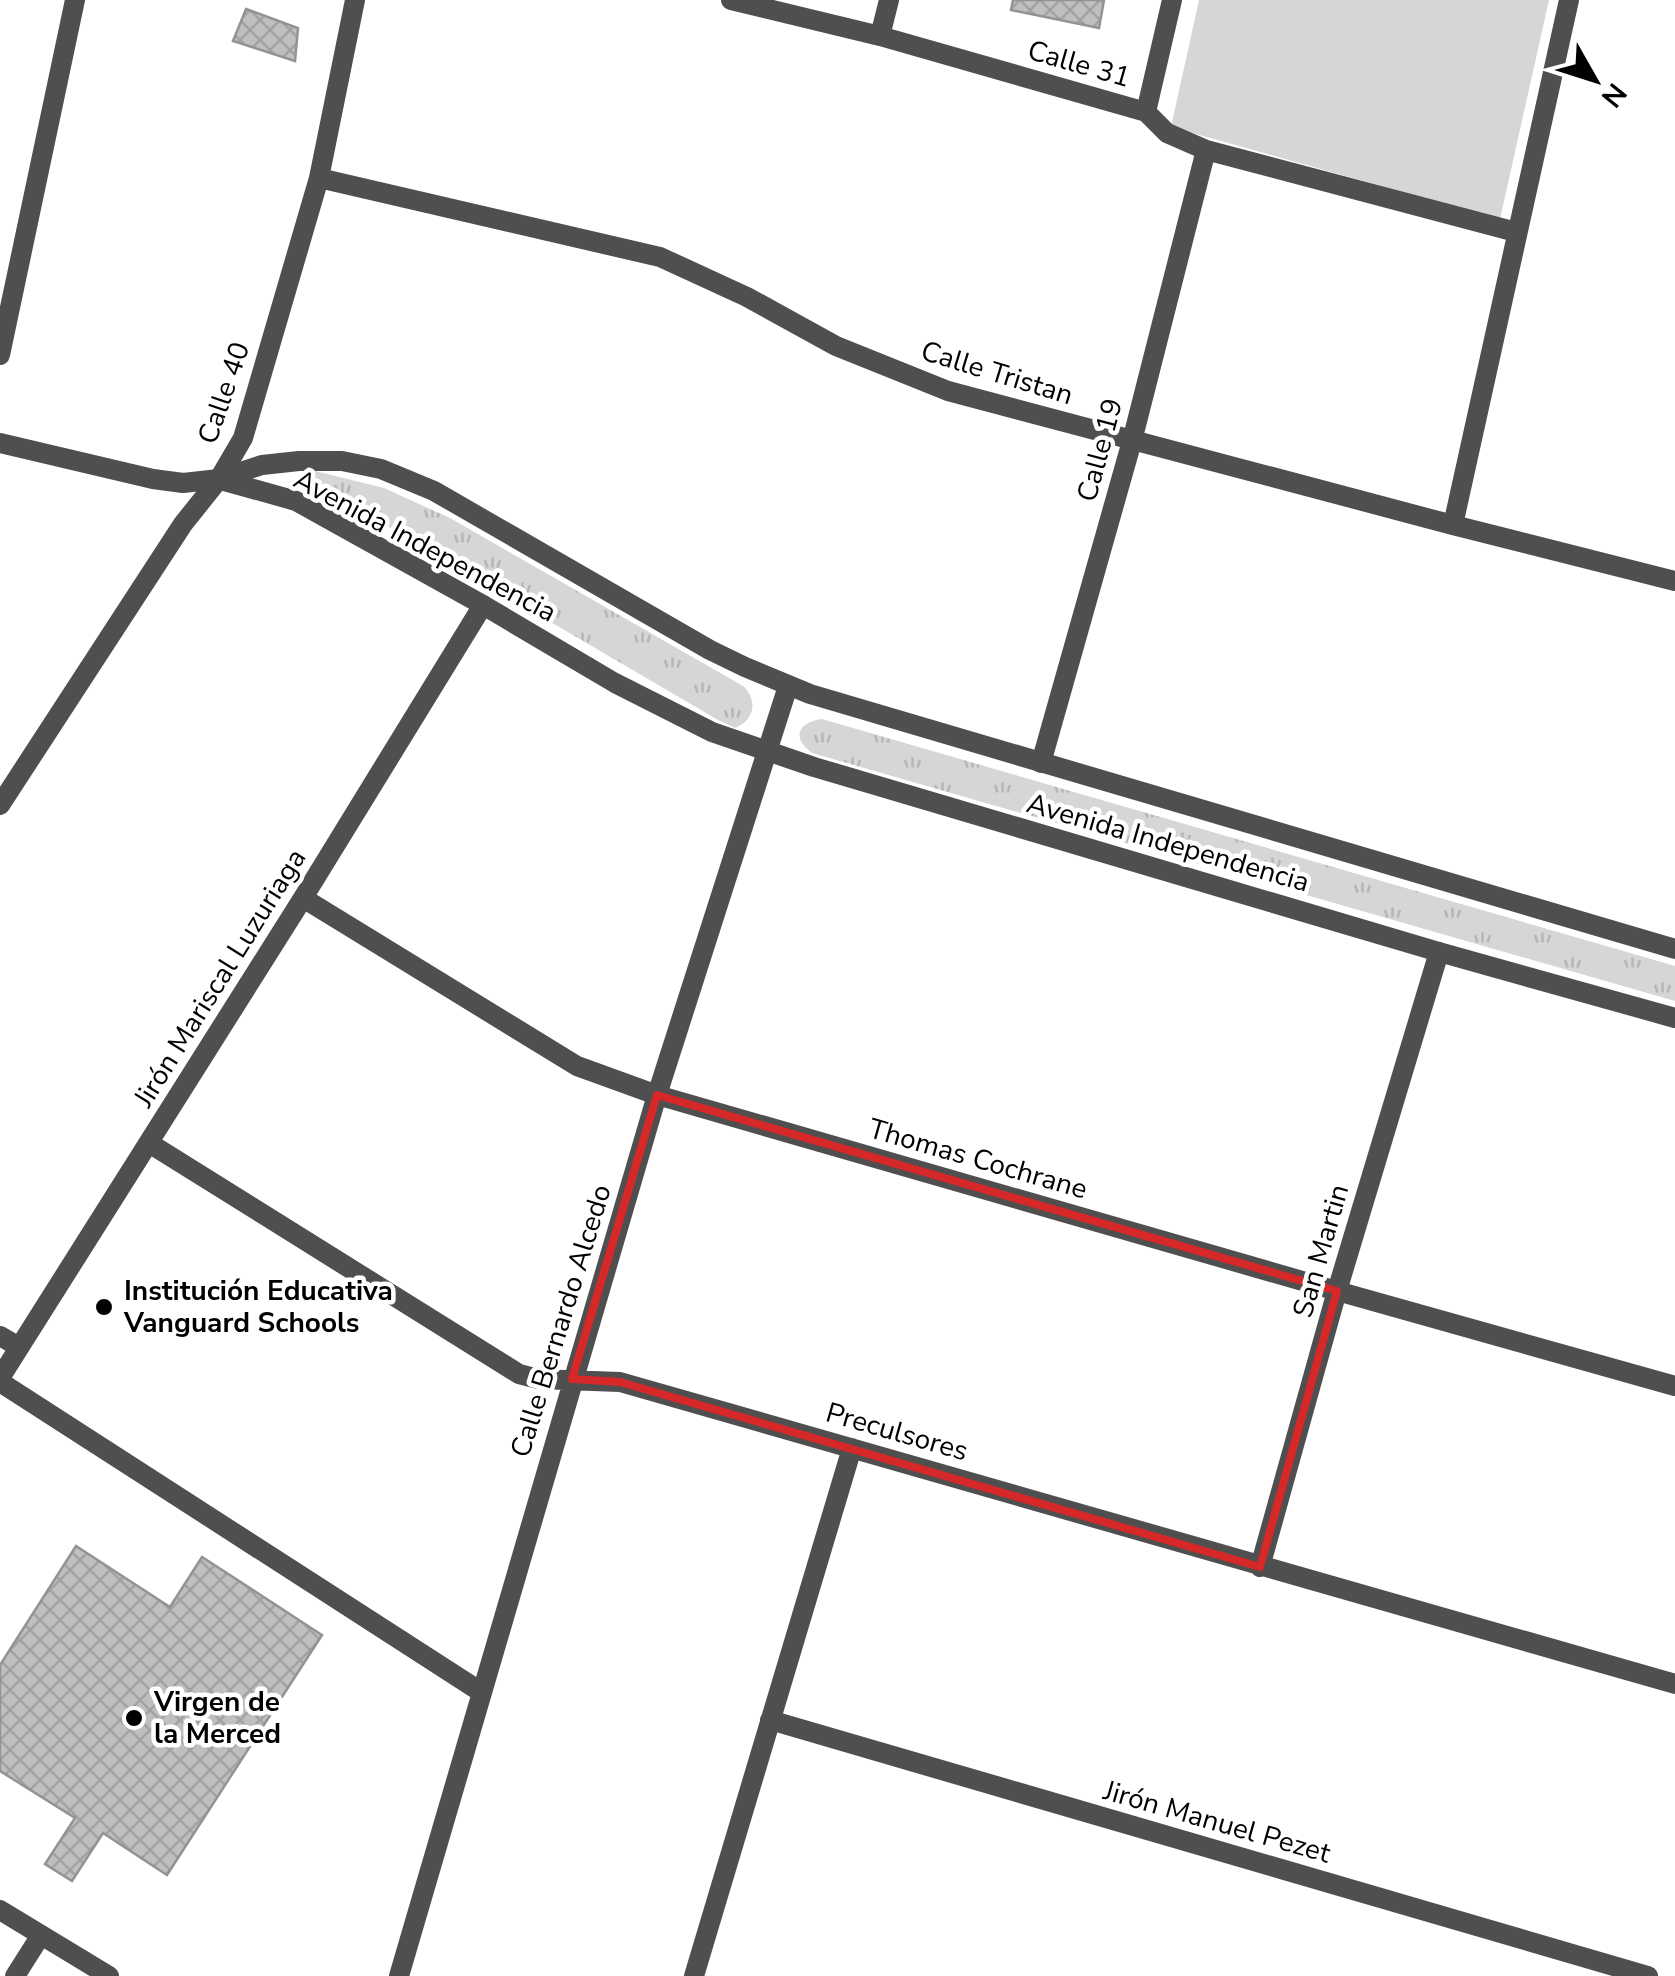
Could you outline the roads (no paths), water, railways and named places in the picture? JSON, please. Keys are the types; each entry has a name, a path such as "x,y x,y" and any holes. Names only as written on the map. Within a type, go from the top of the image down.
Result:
{"street":[{"path":"0,355 75,0"},
{"name":"Calle 40","path":"0,805 182,524 219,479 243,438 318,178 355,0"},
{"name":"Calle 31","path":"732,0 880,36 1146,112 1167,133 1206,150 1516,232"},
{"path":"880,36 888,0"},
{"path":"1146,112 1172,0"},
{"path":"1453,525 1568,0"},
{"name":"Calle 19","path":"1041,763 1132,441 1206,150"},
{"name":"Calle Tristan","path":"318,178 660,257 747,297 836,346 948,391 1675,581"},
{"path":"0,443 153,479 183,483 219,479"},
{"name":"Avenida Independencia","path":"219,479 299,460 342,461 381,469 434,491 710,650 788,686 1675,949"},
{"name":"Avenida Independencia","path":"219,479 296,501 615,683 712,732 768,753 1438,952 1675,1018"},
{"name":"Jirón Mariscal Luzuriaga","path":"0,1380 483,606"},
{"name":"Calle Bernardo Alcedo","path":"399,1976 572,1379 788,686"},
{"name":"Thomas Cochrane","path":"302,898 578,1066 658,1095 1675,1386"},
{"name":"San Martin","path":"1260,1567 1438,952"},
{"name":"Preculsores","path":"148,1143 519,1374 538,1379 620,1382 1675,1684"},
{"path":"0,1336 19,1347"},
{"path":"0,1380 481,1692"},
{"path":"694,1976 852,1448"},
{"name":"Jirón Manuel Pezet","path":"770,1720 1648,1976"},
{"path":"0,1910 109,1976"},
{"path":"15,1976 40,1934"}],"place":[{"name":"Institución Educativa Vanguard Schools","path":"104,1307"},
{"name":"Virgen de la Merced","path":"134,1718"}]}
